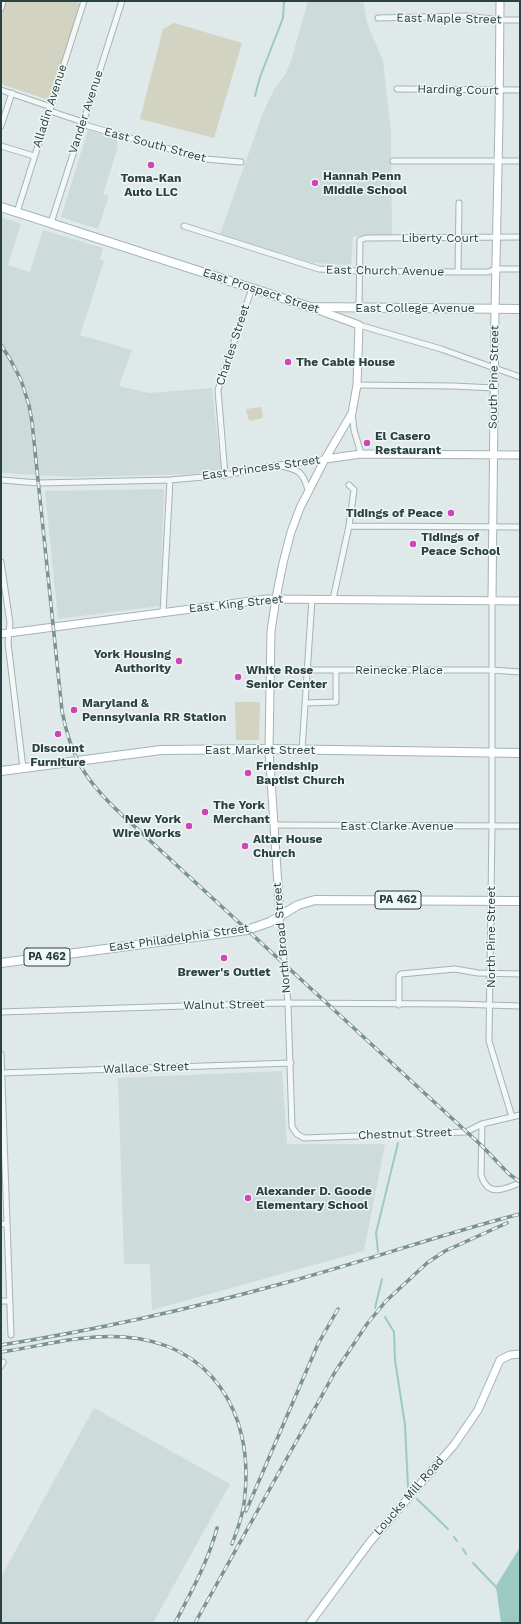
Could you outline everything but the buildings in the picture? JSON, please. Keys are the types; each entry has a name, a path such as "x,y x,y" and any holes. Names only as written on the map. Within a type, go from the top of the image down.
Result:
{"main road":[{"name":"East Prospect Street","path":"1,207 310,307"},
{"name":"East College Avenue","path":"310,307 520,309"},
{"name":"East Market Street","path":"1,771 161,750 269,749 520,753"},
{"name":"East Philadelphia Street","path":"1,963 247,930 270,922 298,905 316,900 520,901"}],"street":[{"path":"1,8 3,1"},
{"name":"Alladin Avenue","path":"17,212 34,156 51,109 83,1"},
{"name":"Vander Avenue","path":"51,223 122,1"},
{"name":"South Pine Street","path":"492,753 492,527 500,1"},
{"name":"East Maple Street","path":"378,18 465,16 500,20 520,20"},
{"name":"Harding Court","path":"397,89 520,90"},
{"name":"East South Street","path":"1,90 12,93 83,122 88,126 121,136 205,159 241,162"},
{"path":"1,126 12,93"},
{"path":"1,146 34,156"},
{"path":"393,161 520,161"},
{"path":"458,272 459,203"},
{"name":"East Church Avenue","path":"184,226 319,269 458,272 488,272 496,269 520,269"},
{"name":"Liberty Court","path":"359,271 360,240 366,238 520,238"},
{"path":"359,271 359,308"},
{"name":"Charles Street","path":"225,475 218,390 252,288"},
{"name":"East Prospect Street","path":"310,307 359,325 441,349 520,377"},
{"path":"359,325 357,385 352,413 354,430 361,454"},
{"path":"357,385 494,388"},
{"name":"North Broad Street","path":"292,1127 288,1004 280,916 269,749 271,631 276,598 291,532 308,490 352,413"},
{"name":"East Princess Street","path":"1,480 39,483 170,480 225,475 279,465 361,454 520,455"},
{"path":"279,465 300,471 304,476 308,490"},
{"path":"163,612 170,480"},
{"path":"333,599 349,526 354,490 349,485"},
{"path":"349,526 520,527"},
{"path":"1,562 10,623 8,642 23,768"},
{"name":"East King Street","path":"1,634 276,598 520,601"},
{"path":"302,750 312,599"},
{"name":"Reinecke Place","path":"307,670 491,670 520,672"},
{"path":"305,703 336,702 336,670"},
{"name":"North Pine Street","path":"492,753 489,1041 512,1117"},
{"name":"East Clarke Avenue","path":"274,825 520,826"},
{"path":"399,1004 400,974 455,970 478,973 520,974"},
{"name":"Walnut Street","path":"1,1012 288,1004 455,1004 520,1006"},
{"path":"1,1054 3,1148 12,1335"},
{"name":"Wallace Street","path":"1,1073 291,1063"},
{"name":"Chestnut Street","path":"292,1127 297,1134 304,1138 466,1132 482,1124 520,1115"},
{"path":"482,1124 482,1175 484,1183 489,1188 499,1190 520,1183"},
{"path":"1,1224 7,1224"},
{"path":"1,1301 10,1301"},
{"name":"Loucks Mill Road","path":"310,1623 370,1542 458,1439 478,1410 498,1363 503,1357 510,1354 520,1354"}],"shaded area":[{"path":"5,1 72,1 82,4 51,101 1,84 1,14"},
{"name":"Hannah Penn Middle School","path":"308,1 363,1 367,23 383,61 391,131 392,235 366,235 353,237 351,265 313,263 220,234 263,113 274,89 285,75 291,61"},
{"path":"174,23 242,43 214,138 140,119 163,29"},
{"path":"88,130 116,138 118,147 103,194 109,196 98,229 61,217"},
{"path":"1,217 21,224 8,265 30,272 43,230 103,248 100,260 104,261 80,335 132,350 119,386 149,393 212,388 221,470 194,474 72,477 1,473"},
{"path":"261,407 263,418 249,421 246,409"},
{"path":"164,489 160,606 58,619 45,491"},
{"path":"235,702 260,702 259,740 236,740"},
{"name":"Alexander D. Goode Elementary School","path":"282,1071 287,1144 385,1144 364,1251 152,1310 150,1264 124,1264 118,1078"},
{"path":"94,1408 230,1484 153,1623 1,1623 1,1577"},
{"path":"520,1547 520,1623 501,1623 496,1586"}],"waterway":[{"path":"255,96 260,77 283,18 284,1"},
{"path":"378,1252 376,1233 398,1143"},
{"path":"375,1308 382,1279"},
{"path":"385,1317 394,1332 395,1360 405,1425 408,1487"},
{"path":"417,1499 448,1529"},
{"path":"454,1537 457,1541"},
{"path":"463,1549 466,1554"},
{"path":"473,1563 497,1588"}],"railway":[{"path":"1,345 21,380 29,405 62,711 70,742 82,768 98,790 120,813 482,1146 509,1174 520,1182"},
{"path":"1,1345 145,1318 253,1292 520,1214"},
{"path":"195,1623 335,1372 367,1324 386,1301 427,1263 445,1251 507,1223"},
{"path":"246,1511 318,1344 338,1309"},
{"path":"1,1352 93,1337 124,1337 155,1342 181,1353 203,1368 220,1387 233,1410 242,1436 246,1464 245,1494 242,1514 232,1544"},
{"path":"175,1623 204,1565 217,1528"}],"place":[{"name":"Toma-Kan Auto LLC","path":"151,165"},
{"name":"Hannah Penn Middle School","path":"315,183"},
{"name":"The Cable House","path":"288,362"},
{"name":"El Casero Restaurant","path":"367,443"},
{"name":"Tidings of Peace","path":"451,513"},
{"name":"Tidings of Peace School","path":"413,544"},
{"name":"York Housing Authority","path":"179,661"},
{"name":"White Rose Senior Center","path":"238,677"},
{"name":"Maryland & Pennsylvania RR Station","path":"74,710"},
{"name":"Discount Furniture","path":"58,734"},
{"name":"Friendship Baptist Church","path":"248,773"},
{"name":"The York Merchant","path":"205,812"},
{"name":"New York Wire Works","path":"189,826"},
{"name":"Altar House Church","path":"245,846"},
{"name":"Brewer's Outlet","path":"224,958"},
{"name":"Alexander D. Goode Elementary School","path":"248,1198"}]}
